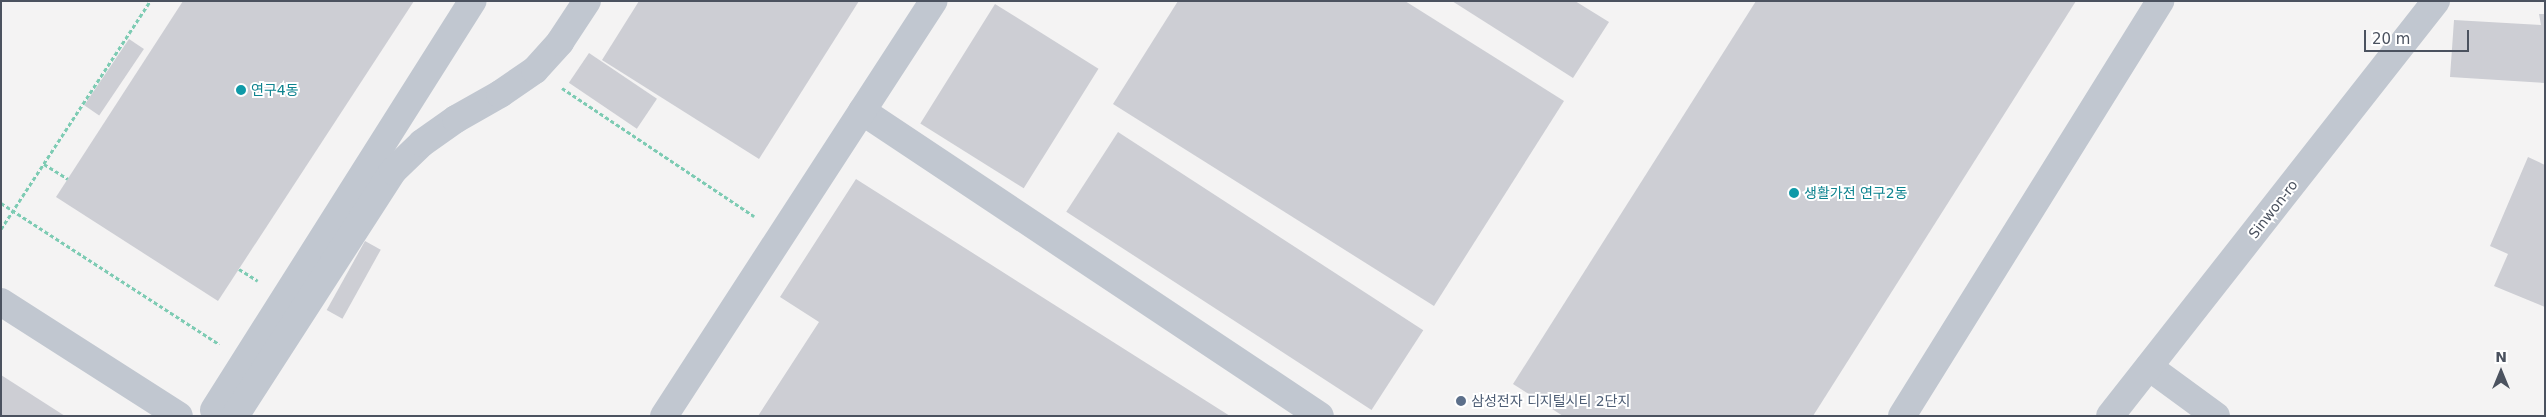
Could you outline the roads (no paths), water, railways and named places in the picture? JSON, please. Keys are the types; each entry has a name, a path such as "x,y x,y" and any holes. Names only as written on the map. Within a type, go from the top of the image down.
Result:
{"street":[{"path":"224,413 473,1"},
{"path":"224,413 406,156 456,119 500,94 535,70 560,42 587,1"},
{"path":"664,416 933,1"},
{"path":"1902,416 2160,1"},
{"name":"Sinwon-ro","path":"2110,416 2436,1"},
{"path":"862,111 1320,416"},
{"path":"1,302 179,416"},
{"path":"2148,367 2216,416"}],"place":[{"name":"연구4동","path":"241,90"},
{"name":"생활가전 연구2동","path":"1794,193"},
{"name":"삼성전자 디지털시티 2단지","path":"1461,401"}]}
